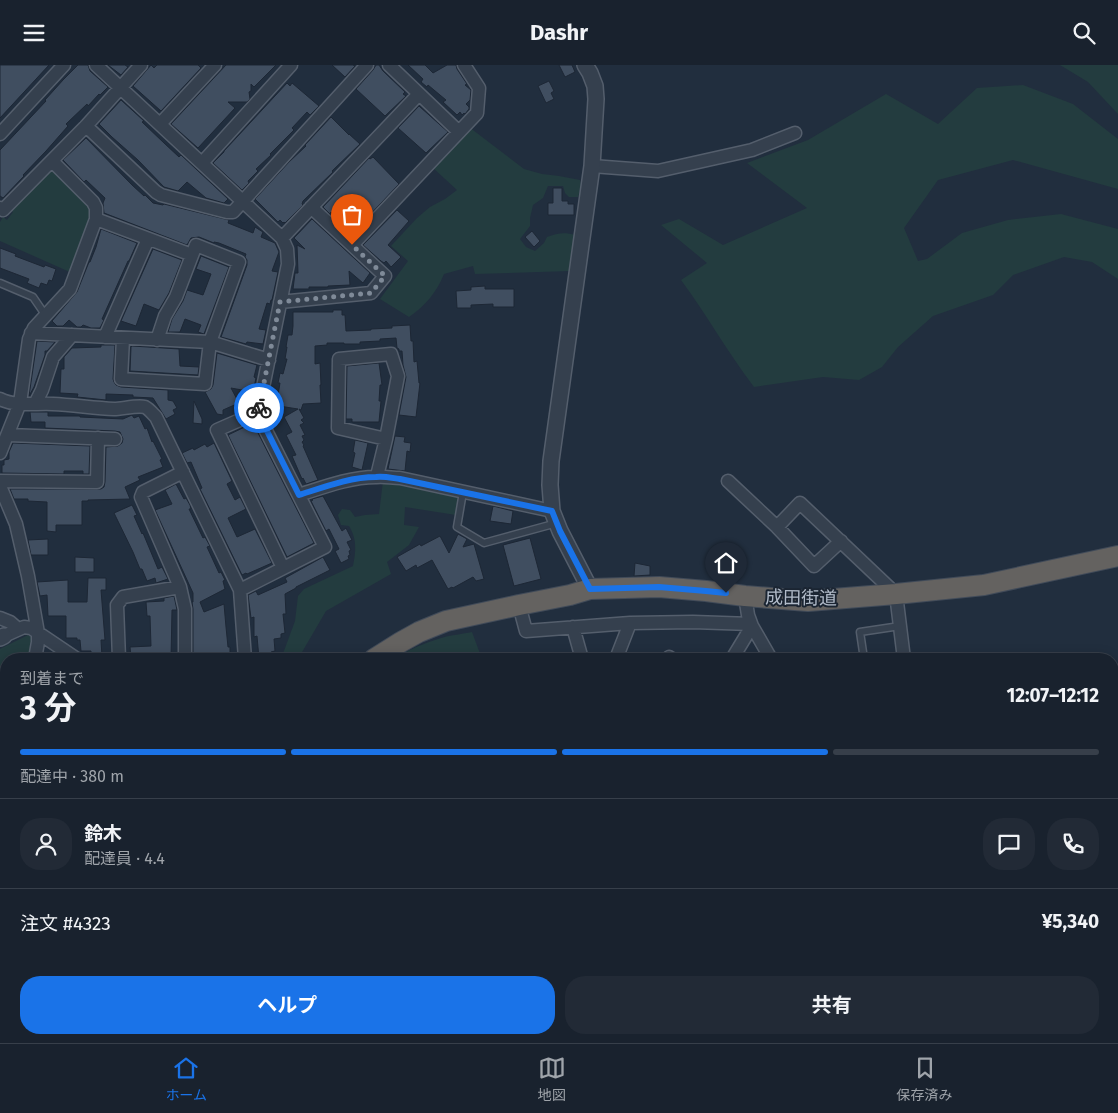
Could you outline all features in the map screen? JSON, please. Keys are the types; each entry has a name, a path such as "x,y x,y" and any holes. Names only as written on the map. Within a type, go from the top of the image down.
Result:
{"highway":[{"name":"成田街道","path":"383,653 419,632 446,621 570,595 590,589 659,587 808,601 984,585 1118,555"}],"street":[{"path":"0,134 64,65"},
{"path":"96,65 282,238 287,249 288,264 258,412 325,547 240,590"},
{"path":"0,208 3,210 52,161 141,65"},
{"path":"160,124 216,65"},
{"path":"202,163 292,65"},
{"path":"86,126 156,193 233,212 367,65"},
{"path":"388,65 458,131"},
{"path":"352,245 477,113 479,87 464,65"},
{"path":"585,65 595,86 596,99 592,166 551,461 550,485 554,517 590,589"},
{"path":"282,238 419,94"},
{"path":"592,166 658,171 752,150 795,133"},
{"path":"0,453 20,403 31,333 70,289 96,219 96,208 93,202 52,161"},
{"path":"280,302 371,293 385,276 311,207"},
{"path":"96,219 192,255"},
{"path":"105,337 148,239"},
{"path":"123,338 121,379 205,383 210,342 239,262 196,245 176,297 165,316 157,340"},
{"path":"31,333 210,342 269,360"},
{"path":"35,404 53,357 72,335"},
{"path":"377,477 386,439 398,375 391,354 339,359 338,428 386,439"},
{"path":"0,399 8,403 115,409 144,407 156,417 240,590 244,653"},
{"path":"258,412 217,430 283,569"},
{"path":"8,435 114,439"},
{"path":"0,481 97,482 98,438"},
{"path":"183,472 143,492 141,497 180,587 185,609 185,653"},
{"path":"299,495 327,485 377,477 400,479 463,492 554,517"},
{"path":"728,481 777,527 814,566 841,541"},
{"path":"0,487 16,524 28,576 38,633 36,653"},
{"path":"777,527 800,503 896,594 903,653"},
{"path":"119,653 117,605 123,597 180,587"},
{"path":"745,596 748,615 768,653"},
{"path":"519,605 526,631 630,623 694,622 752,625"},
{"path":"0,618 10,622 18,629"},
{"path":"618,653 630,623"},
{"path":"736,653 752,625"},
{"path":"2,637 27,627 68,653"},
{"path":"573,627 580,653"}],"lane":[{"path":"0,283 33,297 46,315"},
{"path":"463,492 457,527 484,543 554,517"},
{"path":"863,653 860,632 900,626"}],"green space":[{"path":"1060,65 1118,65 1118,114 1088,82"},
{"path":"1023,85 1073,104 1118,139 1118,189 1013,160 938,180 904,228 918,261 927,259 962,233 1008,220 1061,214 1118,229 1118,279 1092,262 1064,257 1013,275 993,295 933,316 898,347 882,367 859,380 823,377 754,387 681,280 707,263 661,225 679,219 723,245 807,208 747,163 808,140 886,94 938,124 977,88"},
{"path":"469,127 524,169 580,180 581,186 578,197 569,197 565,193 563,186 548,186 543,198 533,205 530,226 520,239 526,247 535,251 544,243 547,237 561,233 575,235 570,271 475,274 473,266 444,274 430,298 409,317 380,299 408,261 391,246 417,218 430,207 457,190 432,167"},
{"path":"49,171 55,172 89,204 91,211 91,220 72,273 0,241 0,222 3,217 7,220 13,212 10,210"},
{"path":"383,481 399,482 458,496 456,515 405,507 404,525 419,527 409,545 387,562 391,574 326,611 302,653 283,653 295,621 298,596 304,589 353,566 355,540 349,526 341,525 338,515 342,509 350,510 355,517 379,514"},
{"path":"472,632 480,653 404,653 416,647 449,636"},
{"path":"28,635 36,640 34,653 0,653 0,649"}],"building":[{"path":"0,65 49,65 0,118"},
{"path":"78,65 88,65 90,71 108,87 66,124 68,126 3,198 0,196 0,150"},
{"path":"108,65 125,65 128,67 121,75"},
{"path":"151,65 154,68 157,65 198,65 201,68 161,111 133,86"},
{"path":"226,65 276,65 254,87 251,84 250,99 247,102 228,102 235,108 198,148 171,124"},
{"path":"332,65 353,65 355,66 345,77"},
{"path":"376,65 379,65 405,92 403,94 406,96 385,116 356,89"},
{"path":"408,65 425,65 433,73 447,65 456,65 467,84 465,85 471,90 470,100 466,104 469,109 465,114 462,115 460,112 457,115 443,102 446,100 428,85 427,87 421,82 423,79"},
{"path":"559,65 572,65 575,72 565,77"},
{"path":"549,81 554,91 551,93 554,99 546,103 538,86"},
{"path":"287,83 290,86 292,83 319,106 310,115 307,112 292,128 294,130 256,169 258,171 242,190 213,163"},
{"path":"121,100 179,157 181,155 228,199 224,203 206,198 187,182 178,191 164,187 99,124"},
{"path":"419,106 448,132 426,153 398,128"},
{"path":"331,117 360,144 303,201 303,205 285,223 280,220 278,222 255,199"},
{"path":"86,138 132,185 153,203 229,220 228,223 253,233 255,227 263,232 261,237 275,243 279,252 272,271 278,272 272,300 270,304 267,303 259,329 266,330 263,344 247,342 246,344 221,337 247,265 246,254 199,237 191,238 187,245 104,213 103,203 105,198 86,180 84,182 63,160"},
{"path":"373,157 399,184 352,231 323,207 369,158"},
{"path":"553,188 562,188 562,201 574,204 574,215 548,215 548,203 553,203"},
{"path":"397,210 409,221 388,245 401,257 391,267 386,261 384,263 381,261 363,245"},
{"path":"312,219 370,273 363,283 349,271 350,285 293,289 295,273 298,273 297,245 305,249 294,238"},
{"path":"101,229 137,243 102,319 104,320 100,328 91,328 83,325 77,327 69,320 63,326 57,326 52,321 77,292 96,247"},
{"path":"532,231 540,241 534,247 525,237"},
{"path":"0,248 44,267 45,265 56,269 52,281 49,280 47,285 41,283 39,288 27,283 29,279 0,268"},
{"path":"153,249 182,260 169,293 159,310 144,304 136,326 121,321"},
{"path":"201,256 229,267 204,334 198,332 201,325 185,319 180,332 168,332 172,319 183,301 187,290 203,295 211,274 196,269"},
{"path":"485,286 485,289 514,289 514,307 493,307 493,304 471,305 471,308 457,308 456,291 471,290 471,287"},
{"path":"333,310 342,310 342,315 345,315 346,331 410,325 414,362 417,361 420,383 416,417 399,415 406,377 402,351 399,351 397,348 396,338 360,342 360,344 327,343 327,345 315,346 315,364 320,363 321,403 303,404 301,410 299,409 304,418 301,420 304,423 300,425 305,435 302,436 304,440 302,442 303,446 318,480 306,484 292,456 296,455 286,435 292,432 284,417 298,409 279,406 280,402 277,401 280,383 278,383 280,373 283,374 287,359 285,359 286,347 288,335 292,335 293,312 333,312"},
{"path":"37,341 55,342 45,351 34,387 29,396"},
{"path":"101,345 115,345 113,379 116,385 121,387 168,390 168,400 173,401 177,408 173,410 175,414 166,419 153,398 106,394 106,400 77,397 78,394 60,393 61,369 64,369 64,357 72,348 101,347"},
{"path":"132,346 179,349 180,366 199,367 198,375 130,371"},
{"path":"217,353 257,365 253,392 231,388 239,403 223,410 223,415 217,414 205,392 211,389 213,385"},
{"path":"379,363 382,385 380,385 379,422 352,422 352,419 346,419 347,366"},
{"path":"194,401 202,419 202,424 193,423"},
{"path":"30,412 48,412 48,416 123,419 132,415 134,418 139,416 162,459 160,460 163,467 138,477 140,480 125,487 130,499 82,501 82,525 56,525 56,532 47,531 47,502 14,499 10,489 101,489 104,487 105,482 106,447 118,446 122,443 123,439 120,432 115,431 45,428 45,422 31,422"},
{"path":"253,423 314,543 287,557 228,435"},
{"path":"395,436 405,437 404,442 411,443 410,452 407,451 405,471 388,469"},
{"path":"355,440 368,443 362,470 352,467"},
{"path":"13,443 90,446 89,474 83,474 83,471 64,471 64,474 2,473 2,465 4,465 4,460 9,459 9,452"},
{"path":"214,443 232,481 227,484 235,500 240,497 246,509 228,518 237,537 255,529 272,563 247,574 242,575 200,489 202,488 191,462 187,463 182,453 193,448 194,450 205,444 207,447"},
{"path":"176,484 184,499 186,498 190,505 191,509 189,509 203,538 205,537 210,546 207,547 219,573 221,572 225,580 223,581 225,589 200,602 204,612 224,604 230,653 193,653 193,593 155,510 172,504 165,490"},
{"path":"323,496 342,531 346,528 352,540 347,542 351,550 349,551 349,559 341,563 335,551 339,549 329,529 326,531 311,501"},
{"path":"132,505 137,515 134,516 158,569 162,567 168,579 156,583 155,578 147,581 142,569 140,569 114,513"},
{"path":"493,506 513,511 511,524 490,521"},
{"path":"458,534 467,539 463,547 474,544 484,579 476,581 473,577 448,589 432,560 417,568 416,565 406,571 397,557 420,544 421,546 440,536 449,553"},
{"path":"530,538 541,579 514,586 503,545"},
{"path":"48,539 48,555 31,555 28,540"},
{"path":"723,551 745,555 742,573 719,568"},
{"path":"75,557 94,558 94,572 75,572"},
{"path":"323,557 330,570 285,594 286,614 283,614 285,633 281,634 281,638 274,639 275,651 271,653 258,653 257,636 254,637 254,617 251,618 248,595 256,591 258,595 287,582 285,578"},
{"path":"635,563 650,566 650,575 634,576"},
{"path":"88,578 106,578 106,590 101,590 105,640 101,640 102,653 81,651 80,640 77,640 77,638 66,638 66,616 48,616 47,595 40,596 37,582 68,580 68,602 87,602"},
{"path":"174,596 177,610 172,610 171,653 131,653 130,647 151,646 150,616 147,616 146,602 164,601 164,598"}],"way so far":[{"path":"259,408 280,302 371,293 385,276 352,245"}],"route":[{"path":"259,408 260,417 299,495 327,485 377,477 400,479 552,511 560,531 590,589 659,587 726,593"}]}
